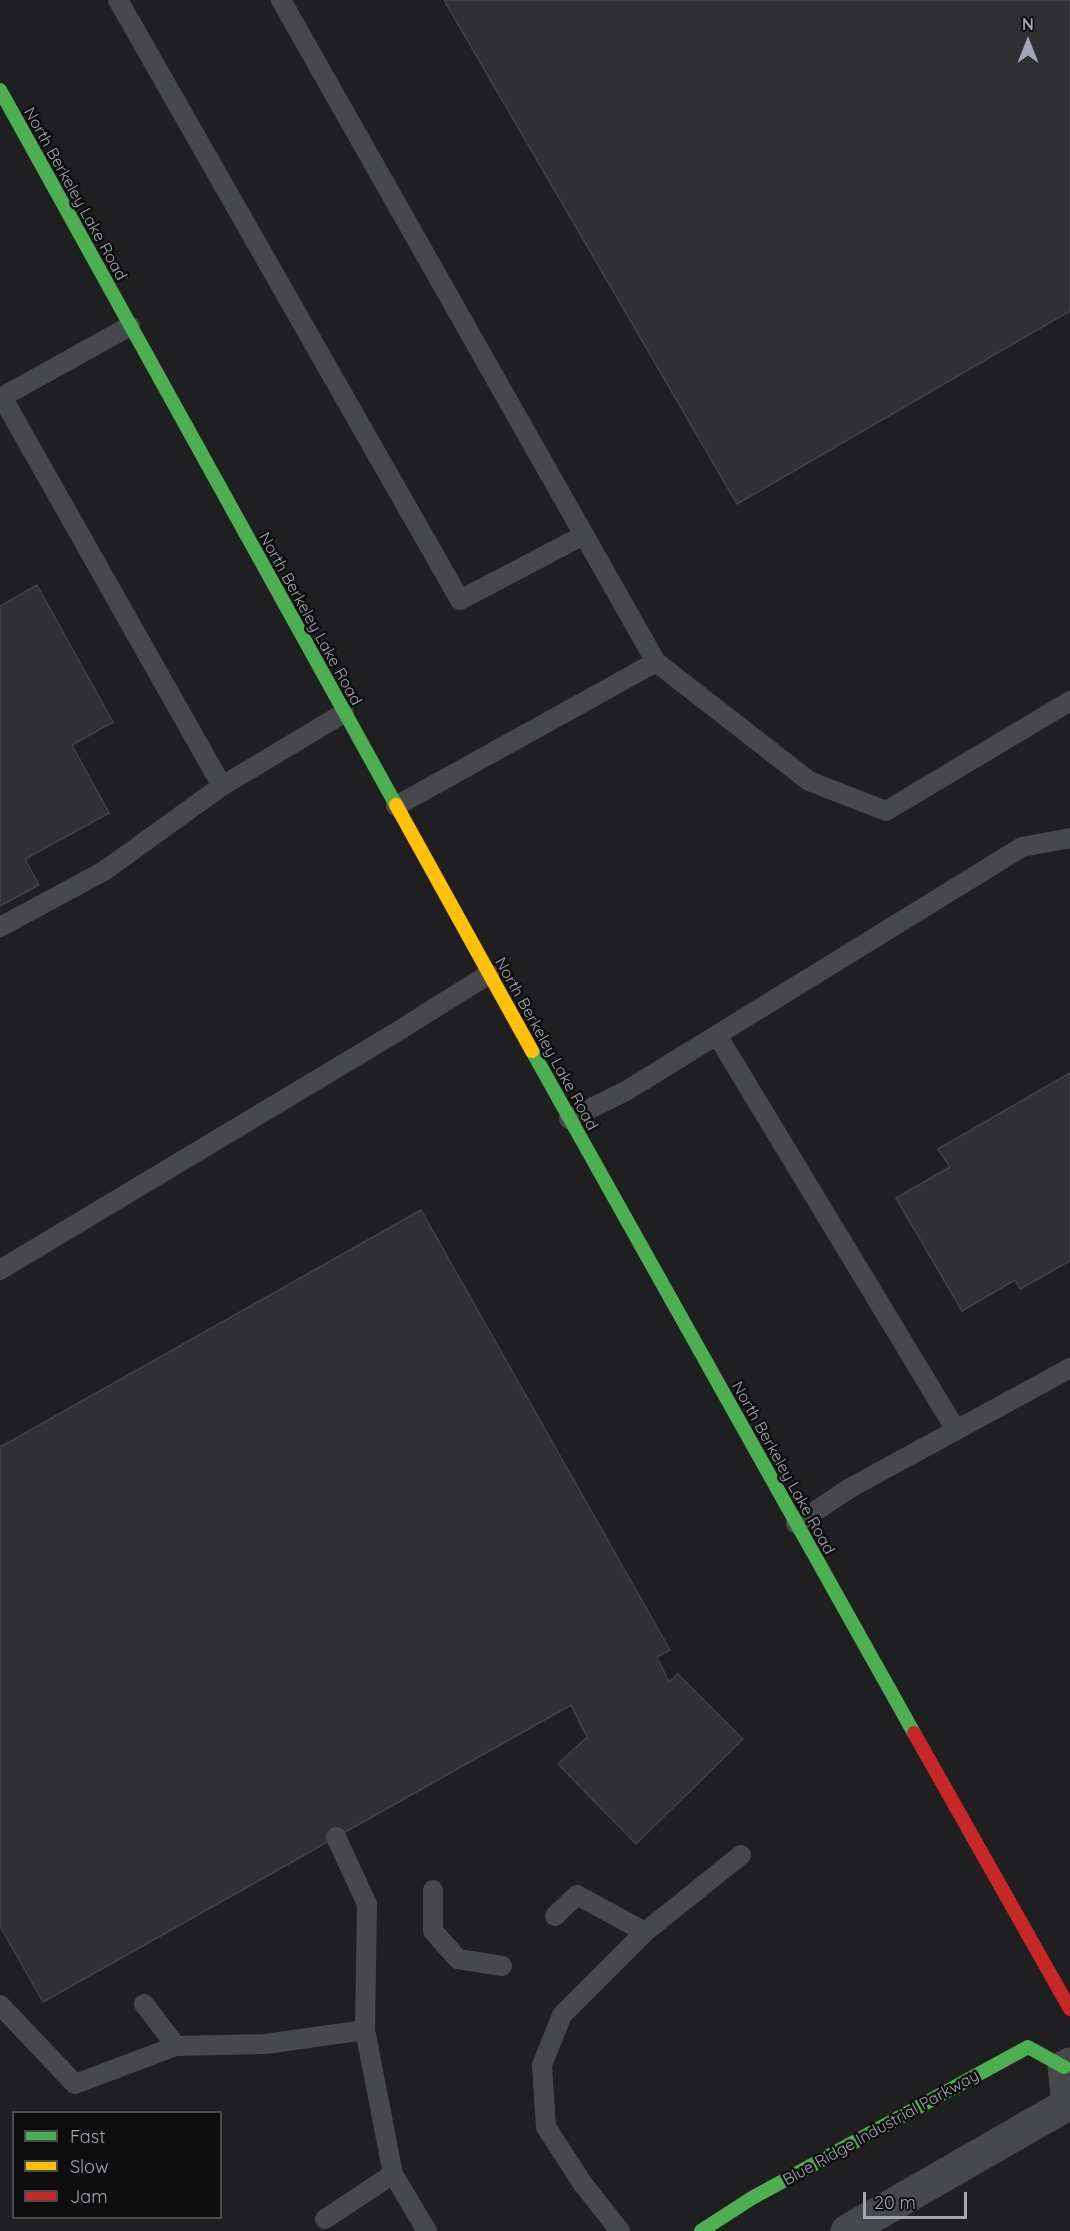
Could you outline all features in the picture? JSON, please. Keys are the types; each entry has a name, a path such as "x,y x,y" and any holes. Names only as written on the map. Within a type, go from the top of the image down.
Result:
{"street":[{"name":"North Berkeley Lake Road","path":"0,90 569,1119 1070,2010"},
{"name":"Blue Ridge Industrial Parkway","path":"700,2231 752,2198 1028,2047 1067,2066 1068,2104 847,2231"}],"lane":[{"path":"118,0 460,600 584,535"},
{"path":"281,0 656,663 808,781 886,811 1070,701"},
{"path":"130,326 1,398 222,786"},
{"path":"396,806 656,663"},
{"path":"0,927 104,871 222,786 344,713"},
{"path":"569,1119 626,1091 1022,847 1070,838"},
{"path":"0,1270 489,974"},
{"path":"717,1035 956,1430"},
{"path":"796,1524 850,1488 1070,1368"},
{"path":"336,1837 367,1904 365,2030 393,2174 427,2231"},
{"path":"620,2231 583,2184 546,2127 542,2065 562,2015 645,1932 741,1855"},
{"path":"433,1890 433,1930 458,1959 502,1966"},
{"path":"555,1916 577,1895 645,1932"},
{"path":"144,2004 176,2046"},
{"path":"0,2005 75,2084 176,2046 265,2044 365,2030"},
{"path":"325,2219 393,2174"}],"shaded area":[{"path":"0,0 1070,0 1070,2231 0,2231"}],"building":[{"path":"444,0 1070,0 1070,311 737,504"},
{"path":"37,585 113,722 72,745 109,813 25,859 39,885 0,906 0,606"},
{"path":"1070,1073 1070,1261 1020,1289 1015,1280 962,1311 896,1198 950,1167 938,1149"},
{"path":"421,1210 670,1650 657,1657 669,1682 678,1674 743,1739 636,1844 558,1764 587,1737 571,1705 43,2002 0,1926 0,1447"}],"traffic: fast":[{"path":"0,90 396,805"},
{"path":"532,1051 914,1733"},
{"path":"701,2231 752,2198 1028,2047 1064,2067"}],"traffic: slow":[{"path":"396,805 532,1051"}],"traffic: jam":[{"path":"914,1733 1070,2009"}]}
